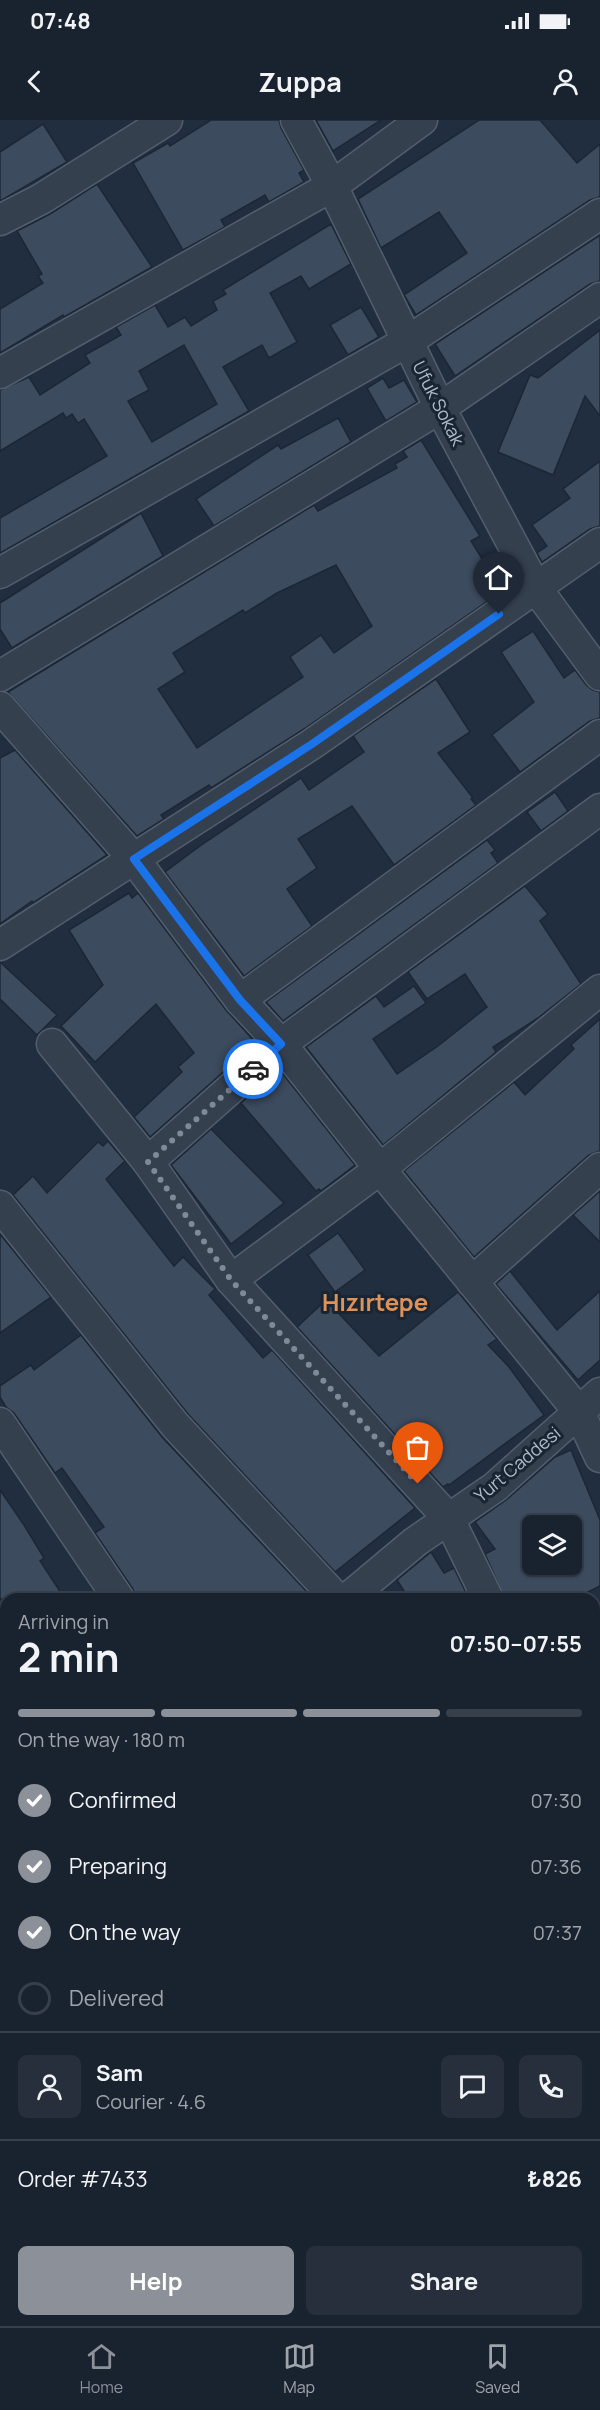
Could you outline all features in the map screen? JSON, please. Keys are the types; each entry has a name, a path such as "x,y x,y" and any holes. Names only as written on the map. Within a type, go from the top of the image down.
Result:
{"street":[{"path":"0,220 41,199 167,120"},
{"name":"Ufuk Sokak","path":"296,120 332,186 440,408 536,588 600,675"},
{"path":"0,373 332,186 423,120"},
{"path":"0,573 408,341 600,214"},
{"path":"0,676 440,408 600,298"},
{"path":"0,945 312,744 600,543"},
{"path":"0,707 134,859 240,1000 281,1044 472,1282 590,1402 600,1457"},
{"path":"240,1000 600,735"},
{"path":"148,1162 281,1044 600,810"},
{"path":"231,1280 380,1169 600,990"},
{"path":"52,1044 148,1162 231,1280 449,1519 485,1593"},
{"path":"472,1282 600,1168"},
{"path":"0,1206 175,1425 330,1593"},
{"name":"Yurt Caddesi","path":"354,1593 414,1542 495,1487 590,1402"},
{"path":"0,1423 115,1593"}],"building":[{"path":"211,120 279,120 304,170 299,173 304,182 269,202 265,195 221,220 225,227 183,250 133,163 168,143 170,146"},
{"path":"316,120 381,120 333,151"},
{"path":"479,120 540,120 577,163 600,144 600,197 590,200 416,315 404,295 467,253 439,212 381,248 358,199"},
{"path":"43,124 67,162 0,201 0,152"},
{"path":"97,184 152,267 64,317 63,315 0,353 0,309 43,283 38,276 42,274 17,231 50,214"},
{"path":"331,224 351,264 309,289 301,276 270,293 297,342 269,358 262,345 223,367 249,411 0,553 0,518 107,456 84,419 78,423 72,414 66,418 63,413 0,451 0,390 29,377 40,395 90,363 85,355 121,335 116,327 155,305 168,327 185,317 191,326 217,310 213,301 226,294 223,290","holes":["184,345 217,404 152,442 128,401 149,390 139,371"]},
{"path":"600,235 600,281 590,284 455,376 435,344"},
{"path":"361,307 379,337 348,355 330,325"},
{"path":"600,330 600,416 585,396 553,475 498,452 530,375 538,378"},
{"path":"383,378 389,388 404,380 417,402 386,421 367,388"},
{"path":"338,418 351,442 214,526 196,499 278,445 281,449"},
{"path":"421,440 480,536 471,541 502,591 304,729 211,788 209,785 161,815 164,819 137,836 8,692 314,505 318,511 397,468 395,464 407,457 403,451","holes":["336,565 372,626 334,653 321,635 290,657 303,677 197,748 158,689 185,672 173,653 243,610 245,613 277,593"]},
{"path":"600,461 600,526 590,529 542,562 537,553 547,546 532,525 570,498 563,489"},
{"path":"141,513 163,556 12,648 0,629 0,603"},
{"path":"533,631 564,678 575,670 587,686 600,692 600,718 590,721 520,772 492,735 534,702 501,652"},
{"path":"436,679 470,732 438,753 476,805 394,865 352,806 298,839 317,868 287,889 312,926 244,976 165,872 301,778 309,790 364,752 353,736"},
{"path":"15,750 107,855 33,903 32,901 0,924 0,758"},
{"path":"555,792 568,811 541,831 527,812"},
{"path":"487,840 495,850 491,853 498,863 283,1021 266,1002"},
{"path":"525,886 548,914 540,921 581,984 538,1018 493,1047 496,1052 383,1145 306,1047 376,996 384,1007 414,986 426,1003 373,1039 397,1074 438,1046 487,1007 465,974 427,999 408,972"},
{"path":"129,893 132,898 138,893 226,1010 256,1043 150,1137 134,1117 182,1072 178,1067 194,1053 156,1004 95,1062 61,1026 103,985 69,930"},
{"path":"0,962 57,1015 37,1035 0,999"},
{"path":"600,1019 600,1151 589,1155 474,1257 404,1171 514,1082 525,1095 574,1049 571,1045"},
{"path":"279,1069 355,1165 321,1191 319,1189 316,1191 241,1103"},
{"path":"211,1129 284,1203 231,1244 171,1165"},
{"path":"108,1141 125,1161 106,1179 174,1266 183,1257 215,1289 209,1295 263,1358 272,1350 415,1508 335,1572 188,1414 13,1195 33,1176 47,1193 98,1142 103,1146"},
{"path":"600,1191 600,1242 573,1215"},
{"path":"338,1233 365,1270 335,1292 308,1255"},
{"path":"0,1234 51,1297 0,1333"},
{"path":"510,1271 557,1330 600,1291 600,1360 578,1380 496,1284"},
{"path":"458,1292 497,1339 488,1345 509,1367 544,1415 449,1485 443,1487 297,1327 326,1300 379,1356"},
{"path":"81,1335 162,1437 308,1593 134,1593 95,1533 104,1527 62,1468 55,1473 14,1413 6,1407 0,1397 0,1386 31,1365 34,1370"},
{"path":"571,1450 600,1520 600,1586 586,1593 502,1593 485,1554 495,1549 475,1522 506,1500 555,1457"},
{"path":"0,1490 44,1558 40,1561 61,1593 0,1593"},
{"path":"431,1552 444,1573 454,1568 466,1593 405,1593 397,1580"}],"way so far":[{"path":"253,1069 148,1162 231,1280 418,1484"}],"district":[{"name":"Hızırtepe","path":"375,1301"}],"route":[{"path":"253,1069 281,1044 240,1000 134,859 312,744 499,614"}]}
